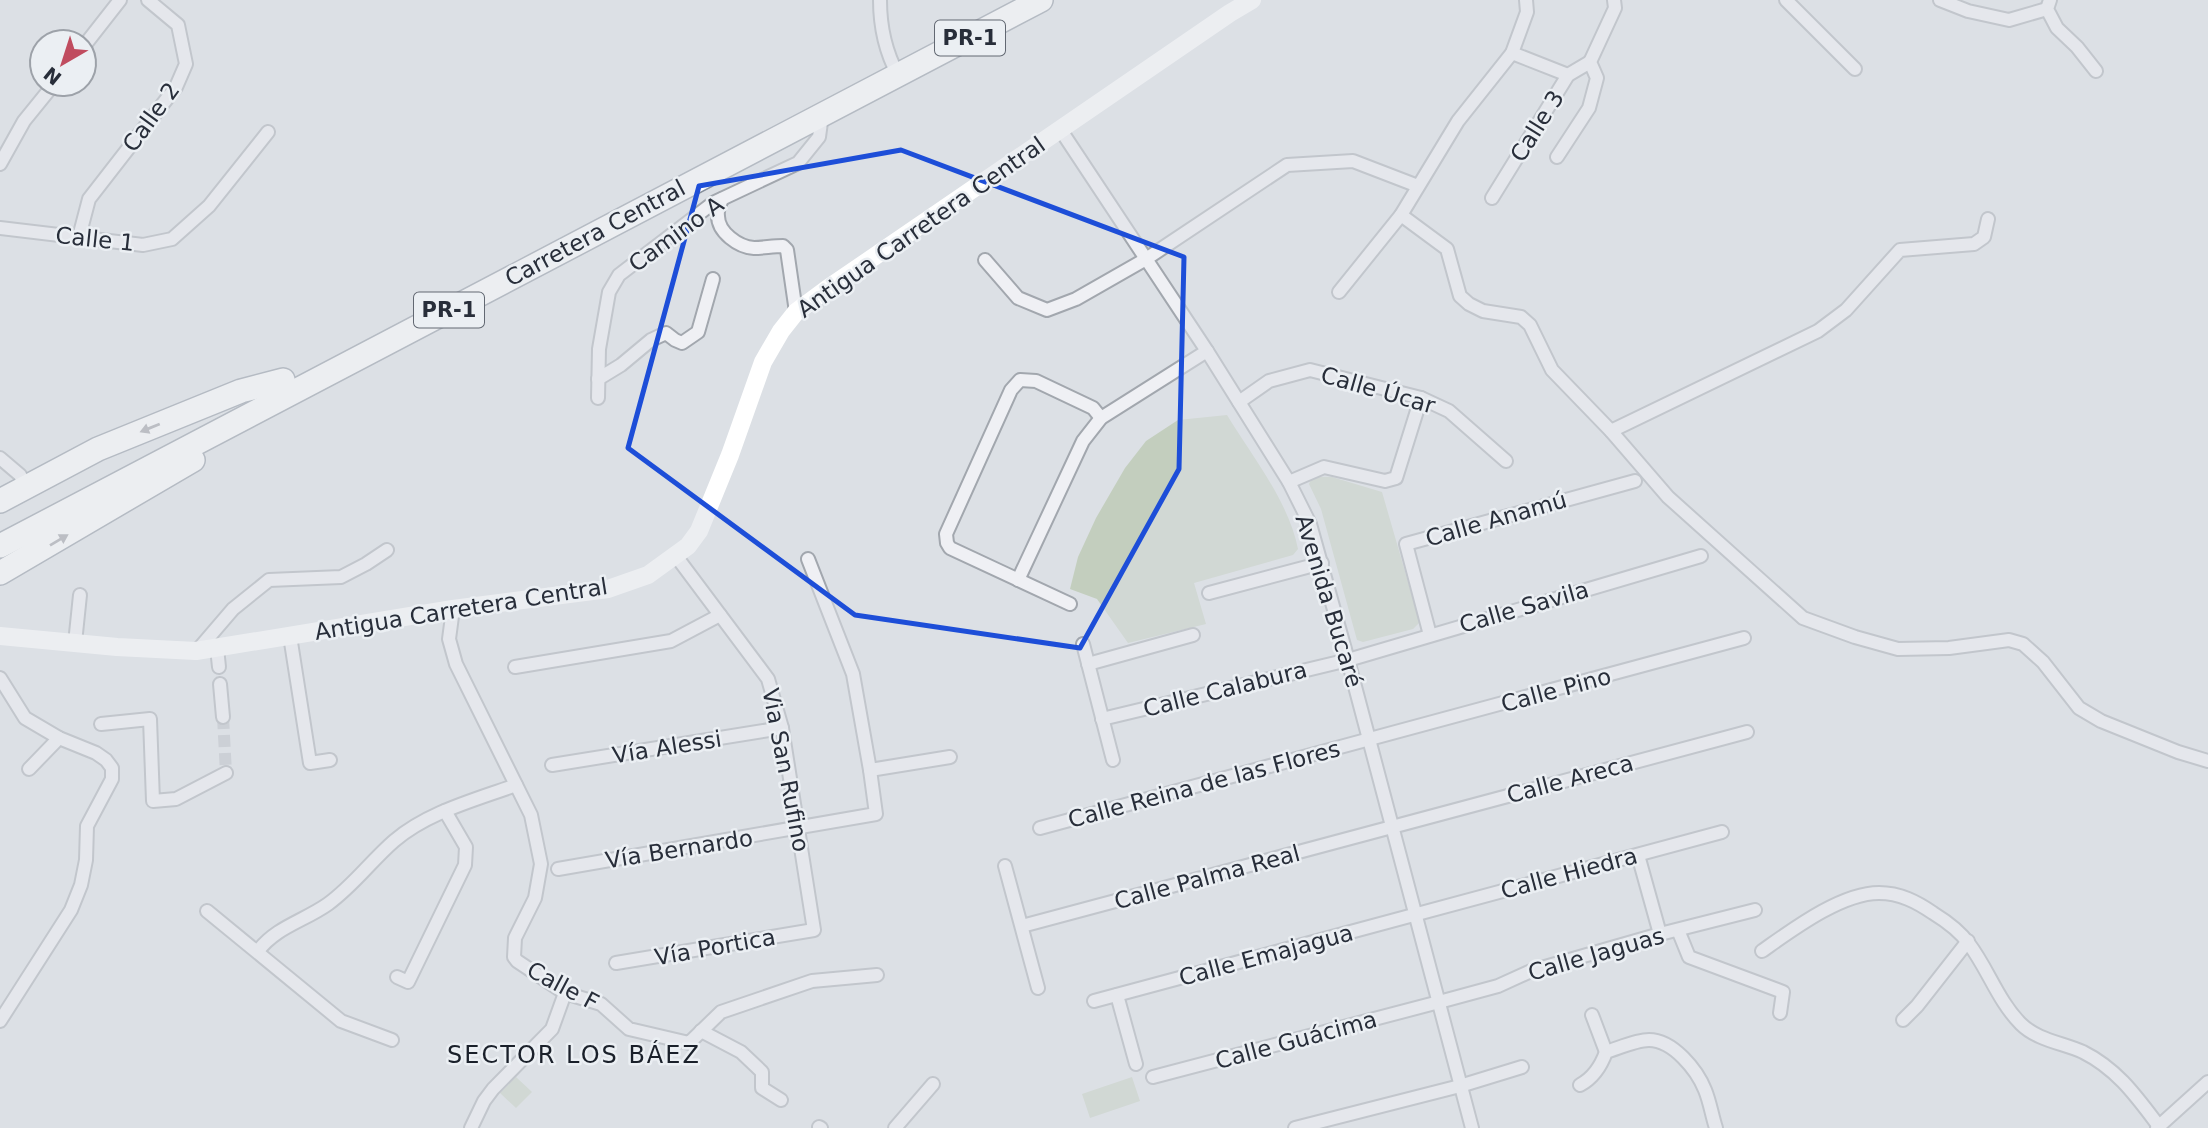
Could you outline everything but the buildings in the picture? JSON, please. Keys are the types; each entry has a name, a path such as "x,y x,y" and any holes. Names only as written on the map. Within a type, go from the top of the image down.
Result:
{"highway":[{"name":"Carretera Central","path":"0,529 291,385 822,115 1012,0"},
{"name":"Carretera Central","path":"0,546 291,385 895,69 1041,0"},
{"path":"0,501 98,449 241,391 291,385"},
{"path":"0,573 271,413 291,385"}],"street":[{"path":"98,28 120,0"},
{"name":"Calle 2","path":"79,237 89,199 176,87 186,64 178,25 148,0"},
{"path":"880,0 880,26 895,69"},
{"name":"Antigua Carretera Central","path":"0,636 196,651 453,608 608,589 648,575 688,546 699,531 763,362 780,331 796,313 1060,129 1252,0"},
{"path":"1339,292 1401,215 1458,121 1512,53 1527,12 1526,0"},
{"path":"1557,157 1590,108 1597,78 1590,62 1615,8 1614,0"},
{"path":"1786,0 1855,69"},
{"path":"1940,0 1968,11 2009,20 2048,4 2057,28 2096,71"},
{"path":"1512,53 1568,75"},
{"name":"Calle 3","path":"1492,198 1568,75 1590,62"},
{"path":"0,164 24,121 43,98"},
{"name":"Camino A","path":"598,398 599,349 609,292 619,275 713,203 798,163 819,137 822,115"},
{"name":"Avenida Bucaré","path":"1060,129 1207,351 1289,482 1310,524 1472,1128"},
{"name":"Calle 1","path":"0,228 143,245 172,239 209,206 268,132"},
{"path":"985,260 1018,298 1047,310 1076,299 1146,259 1287,165 1353,161 1418,186"},
{"path":"722,199 717,214 723,232 736,242 754,248 783,246 787,250 796,313"},
{"path":"1401,215 1447,249 1460,296 1483,311 1521,317 1530,325 1552,370 1668,496 1803,618 1898,649 1949,648 2009,640 2016,642 2043,662 2079,708 2101,722 2208,761"},
{"path":"1611,431 1818,331 1846,310 1900,250 1974,244 1984,237 1988,219"},
{"path":"598,379 621,365 651,340 666,333 682,343 698,332 713,279"},
{"path":"1018,580 1083,441 1101,418 1207,351"},
{"name":"Calle Úcar","path":"1239,402 1269,381 1310,370 1421,398 1449,411 1506,461"},
{"path":"1070,604 950,548 946,534 1011,390 1020,380 1036,381 1093,408 1101,418"},
{"path":"1289,482 1324,467 1385,481 1396,478 1421,398"},
{"path":"0,458 20,475 26,487"},
{"name":"Calle Anamú","path":"1430,635 1406,544 1635,481"},
{"path":"196,651 233,608 269,580 341,577 387,550"},
{"name":"Via San Rufino","path":"676,556 768,679 782,728 814,930"},
{"name":"Calle Savila","path":"1348,660 1701,556"},
{"path":"808,559 853,674 870,770 950,757"},
{"path":"1209,593 1322,563"},
{"path":"75,643 80,595"},
{"name":"Calle F","path":"453,608 449,639 456,664 531,815 541,864 535,898 516,938 514,957 526,969 565,993 601,1004 628,1029 689,1043 721,1012 812,981 877,975"},
{"path":"515,667 671,641 720,615"},
{"path":"1088,664 1193,635"},
{"path":"290,636 310,763 330,760"},
{"name":"Calle Pino","path":"1368,741 1744,638"},
{"path":"1083,644 1113,760"},
{"path":"217,648 219,667"},
{"name":"Calle Calabura","path":"1102,719 1348,660"},
{"path":"0,678 25,718 59,738 96,753 112,768 113,779 87,826 86,860 71,910 0,1021"},
{"path":"220,684 223,718"},
{"path":"101,724 150,719 153,801 176,799 226,774"},
{"name":"Vía Alessi","path":"552,765 782,728"},
{"name":"Calle Areca","path":"1392,827 1747,732"},
{"path":"29,769 59,738"},
{"name":"Calle Reina de las Flores","path":"1041,828 1368,741"},
{"name":"Vía Bernardo","path":"558,869 876,814 870,770"},
{"path":"258,951 280,930 327,905 351,886 396,840 445,811 516,785"},
{"path":"397,977 408,982 465,865 466,847 445,811"},
{"name":"Calle Palma Real","path":"1022,926 1392,827"},
{"name":"Calle Hiedra","path":"1415,914 1722,832"},
{"path":"1638,855 1660,934"},
{"path":"1005,866 1038,988"},
{"path":"1762,951 1818,914 1851,899 1877,893 1898,895 1917,902 1946,921 1968,942 2007,1007 2022,1026 2045,1039 2080,1051 2102,1063 2126,1083 2158,1127 2208,1082"},
{"name":"Calle Jaguas","path":"1439,1002 1498,986 1531,971 1755,910"},
{"path":"207,911 341,1021 392,1040"},
{"name":"Calle Emajagua","path":"1094,1002 1415,914"},
{"name":"Vía Portica","path":"616,963 814,930"},
{"path":"1678,930 1689,957 1783,992 1780,1013"},
{"path":"1903,1020 1968,942"},
{"path":"471,1128 493,1089 552,1029 565,993"},
{"path":"1117,995 1136,1064"},
{"name":"Calle Guácima","path":"1153,1077 1439,1002"},
{"path":"1580,1085 1587,1082 1602,1065 1606,1052 1592,1015"},
{"path":"701,1031 747,1056 761,1072 762,1088 781,1100"},
{"path":"1606,1052 1648,1040 1662,1042 1674,1050 1689,1066 1704,1089 1716,1128"},
{"path":"1295,1128 1460,1086 1522,1067"},
{"path":"895,1128 933,1084"}],"highlighted area":[{"path":"901,150 1184,257 1179,469 1080,648 855,615 628,448 699,186"}],"green space":[{"path":"1227,415 1278,497 1287,514 1298,549 1293,555 1194,583 1206,624 1128,643 1097,599 1070,589 1078,557 1096,518 1125,468 1146,441 1178,420"},
{"path":"1332,477 1382,492 1419,620 1413,629 1363,642 1357,640 1321,509 1309,484 1315,478"},
{"path":"516,1077 532,1092 516,1108 500,1093"},
{"path":"1132,1077 1140,1101 1090,1118 1082,1094"}],"tunnel":[{"path":"223,717 226,773"}],"district":[{"name":"SECTOR LOS BÁEZ","path":"574,1055"}]}
